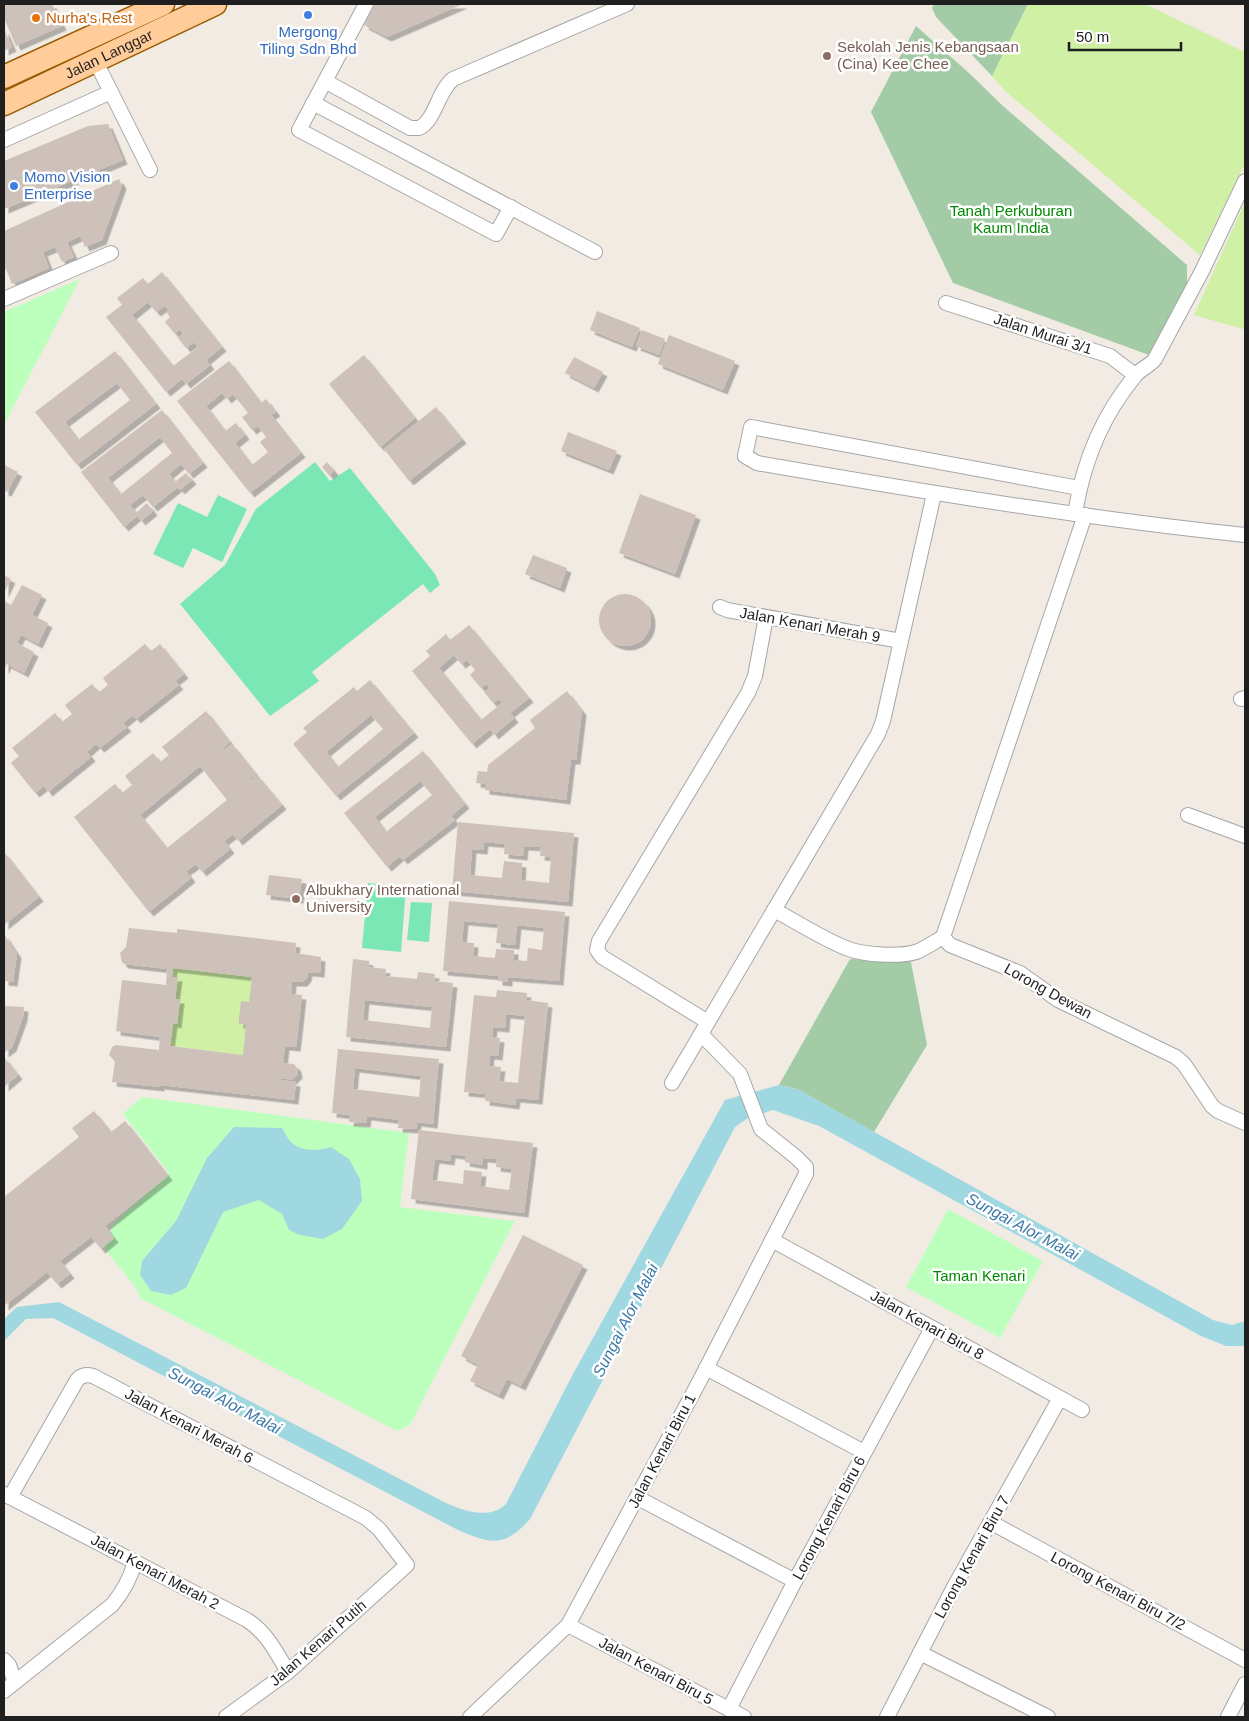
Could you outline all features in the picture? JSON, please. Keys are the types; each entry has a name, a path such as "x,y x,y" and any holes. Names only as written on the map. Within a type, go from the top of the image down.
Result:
{"main road":[{"name":"Jalan Langgar","path":"4,77 162,4"},
{"name":"Jalan Langgar","path":"4,104 215,4"}],"street":[{"path":"366,4 299,130 496,234 511,207"},
{"path":"325,82 410,128 419,128 426,123 447,85 453,79 627,4"},
{"path":"95,60 150,170"},
{"path":"4,140 111,92"},
{"path":"313,103 595,252"},
{"path":"774,910 847,949 863,952 904,954 915,952 943,937 1080,514 1079,488 1100,428 1136,375 1155,359 1202,271 1245,181"},
{"path":"4,299 112,253"},
{"name":"Jalan Murai 3/1","path":"946,303 1110,356 1136,375"},
{"path":"1079,488 751,427 745,456 757,463 934,494 1245,535"},
{"path":"672,1083 878,734 883,721 934,494"},
{"name":"Jalan Kenari Merah 9","path":"720,606 727,610 901,641"},
{"path":"705,1028 602,957 597,950 599,941 748,693 755,676 766,617"},
{"path":"1188,815 1245,836"},
{"name":"Lorong Dewan","path":"943,937 950,945 1020,973 1058,1000 1176,1057 1184,1064 1212,1106 1218,1111 1245,1123"},
{"name":"Jalan Kenari Biru 1","path":"470,1717 568,1625 638,1498 806,1174 806,1167 798,1158 761,1129 740,1074 705,1028"},
{"name":"Jalan Kenari Biru 8","path":"772,1240 1082,1410"},
{"name":"Lorong Kenari Biru 6","path":"729,1710 795,1581 932,1328"},
{"path":"706,1368 864,1452"},
{"name":"Jalan Kenari Merah 6","path":"7,1495 76,1380 87,1374 366,1518 384,1535 407,1565"},
{"name":"Lorong Kenari Biru 7","path":"887,1717 954,1587 992,1523 1060,1398"},
{"name":"Jalan Kenari Merah 2","path":"7,1495 256,1626 270,1642 288,1672"},
{"path":"638,1498 795,1581"},
{"name":"Lorong Kenari Biru 7/2","path":"992,1523 1245,1660"},
{"path":"9,1687 112,1605 130,1579 135,1562"},
{"name":"Jalan Kenari Putih","path":"226,1717 288,1672 407,1565"},
{"name":"Jalan Kenari Biru 5","path":"568,1625 744,1717"},
{"path":"920,1653 1048,1717"},
{"path":"4,1660 9,1665 9,1687"},
{"path":"1228,1717 1245,1684"}],"green space":[{"path":"934,4 1028,4 992,76 936,17 932,8"},
{"path":"1028,4 1145,4 1245,52 1245,163 1200,255 1005,91 992,76"},
{"name":"Tanah Perkuburan Kaum India","path":"916,26 1003,106 1187,265 1187,287 1149,355 953,283 871,112"},
{"path":"1245,202 1245,329 1243,329 1194,315"},
{"path":"80,279 4,425 4,312"},
{"path":"315,462 330,481 350,468 435,574 440,585 430,593 423,584 312,672 319,681 270,716 180,604 225,565 256,509"},
{"path":"218,495 247,509 222,562 193,548 183,568 153,554 178,503 207,517"},
{"path":"368,883 406,887 401,952 362,948"},
{"path":"411,902 432,903 429,942 407,940"},
{"path":"850,959 911,962 927,1045 874,1132 797,1089 779,1085"},
{"path":"173,968 252,977 249,1002 239,1018 239,1024 246,1025 243,1055 170,1046 173,1023 177,1024 180,999 175,999 178,977 172,977"},
{"path":"142,1097 409,1133 400,1207 515,1221 410,1425 397,1431 140,1298 136,1288 104,1248 114,1223 169,1173 123,1114"},
{"name":"Taman Kenari","path":"948,1209 1043,1261 1000,1338 906,1287"}],"water":[{"name":"Sungai Alor Malai","path":"779,1085 797,1089 1213,1320 1232,1325 1245,1321 1245,1346 1226,1346 1201,1336 819,1126 773,1110 748,1118 735,1127 530,1519 512,1535 504,1539 497,1541 488,1540 458,1530 53,1318 26,1319 4,1341 4,1319 17,1307 59,1302 446,1503 469,1511 492,1512 506,1504 573,1374 725,1100"},
{"path":"234,1127 282,1128 291,1142 300,1148 316,1150 331,1147 349,1159 360,1179 362,1201 342,1229 323,1239 300,1235 289,1230 282,1214 259,1200 223,1212 186,1288 171,1295 151,1291 140,1275 142,1261 176,1221 207,1158"}],"building":[{"path":"4,4 52,4 62,26 16,46 4,18"},
{"path":"375,4 463,4 387,37 364,25"},
{"path":"4,29 12,47 4,51"},
{"path":"108,124 123,160 4,209 4,161 88,126"},
{"path":"119,179 122,185 102,240 85,247 80,236 67,242 74,257 62,262 55,247 43,252 49,268 12,284 6,269 4,270 4,231"},
{"path":"162,272 222,347 206,360 210,365 186,384 182,379 166,392 106,317 122,305 117,298 143,278 148,284","holes":["148,302 156,312 165,306 169,311 166,312 170,317 165,322 175,334 180,329 183,333 178,338 186,348 194,342 198,347 173,366 132,315"]},
{"path":"597,311 640,328 632,347 590,330"},
{"path":"642,330 665,339 659,355 636,346"},
{"path":"669,335 735,361 723,390 658,364"},
{"path":"115,351 156,404 77,465 35,412","holes":["117,383 130,400 78,440 65,422"]},
{"path":"364,355 415,418 380,447 329,384"},
{"path":"574,357 603,372 594,388 565,373"},
{"path":"229,361 261,403 266,399 276,412 271,415 301,453 250,493 177,401","holes":["222,393 227,399 233,394 248,413 242,417 252,430 258,426 266,437 260,442 268,452 252,465 235,443 245,435 236,423 225,431 206,406"]},
{"path":"436,407 462,439 409,481 384,449"},
{"path":"162,410 203,463 189,474 181,464 169,474 175,482 186,473 192,480 180,490 178,487 153,507 143,495 130,505 136,513 147,503 153,511 141,521 137,516 124,527 81,472","holes":["160,437 172,453 121,494 108,478"]},
{"path":"568,432 617,451 609,470 561,451"},
{"path":"327,462 334,471 329,475 322,467"},
{"path":"4,465 18,472 7,492 4,491"},
{"path":"640,494 696,515 675,574 619,553"},
{"path":"533,555 567,568 560,588 525,574"},
{"path":"4,575 11,579 4,593"},
{"path":"22,585 42,595 32,615 48,623 38,644 21,635 17,643 34,652 24,673 7,664 4,670 4,601 11,605"},
{"path":"625,594 635,596 643,602 649,610 651,620 649,630 643,638 635,644 625,646 615,644 607,638 601,630 599,620 601,610 607,602 615,596"},
{"path":"469,625 529,698 510,713 514,718 494,735 490,729 472,744 412,671 430,656 426,651 446,634 450,640","holes":["454,655 461,664 467,660 475,670 470,675 481,688 486,684 490,688 484,692 493,703 499,699 502,703 481,720 439,668"]},
{"path":"145,644 151,651 160,644 184,674 175,681 179,685 136,719 133,715 123,723 127,727 100,748 96,744 87,752 91,757 48,792 44,786 35,793 11,763 19,756 12,748 55,713 62,722 72,714 65,705 92,684 99,692 108,685 103,678"},
{"path":"370,680 414,733 336,796 293,744 307,732 303,728 354,687 357,691","holes":["371,715 383,729 338,767 326,752"]},
{"path":"567,691 582,711 576,760 571,760 566,800 485,790 485,784 476,783 478,771 487,772 488,765 535,728 530,720"},
{"path":"206,711 230,742 223,748 224,750 232,744 256,774 248,780 250,781 257,775 282,805 238,841 233,834 224,841 230,849 202,872 196,864 186,871 191,878 149,912 74,817 115,784 122,793 132,785 125,776 153,753 160,762 169,755 162,747","holes":["200,766 227,800 167,848 140,815"]},
{"path":"423,751 465,804 451,816 455,820 403,860 400,856 387,867 344,813","holes":["420,781 432,795 386,832 375,817"]},
{"path":"458,822 574,833 568,902 452,891","holes":["484,842 505,844 504,854 523,856 524,846 541,847 540,856 551,857 549,883 521,880 522,863 504,861 502,878 470,875 472,849 483,850"]},
{"path":"4,852 39,897 4,925"},
{"path":"269,875 302,879 299,899 266,895"},
{"path":"449,901 565,912 559,981 508,977 508,982 498,981 498,976 443,971","holes":["464,921 498,924 496,943 515,945 517,925 544,928 542,950 528,948 527,961 514,960 514,950 496,949 495,958 473,956 474,943 462,942"]},
{"path":"129,928 177,933 177,929 296,943 295,953 321,957 320,973 308,972 303,982 292,982 291,994 302,995 298,1031 296,1047 285,1046 283,1063 294,1064 298,1074 292,1080 281,1078 281,1080 296,1082 294,1100 160,1085 160,1087 112,1082 115,1061 109,1055 112,1047 116,1045 159,1050 160,1037 116,1031 122,980 166,985 167,969 124,964 120,953 126,947","holes":["173,968 252,977 249,1002 241,1001 239,1018 239,1024 246,1025 243,1055 170,1046 173,1023 177,1024 180,999 175,999 178,977 172,977"]},
{"path":"4,934 17,954 13,982 4,981"},
{"path":"353,959 369,961 369,967 386,969 385,976 417,979 418,972 435,974 434,981 453,983 446,1047 346,1037","holes":["365,1000 432,1007 430,1028 363,1020"]},
{"path":"497,990 527,993 526,1000 548,1003 538,1100 516,1098 515,1105 485,1101 486,1094 464,1092 474,995 496,997","holes":["506,1014 525,1016 518,1083 499,1081 501,1067 489,1066 490,1055 498,1056 500,1038 492,1037 493,1027 505,1028"]},
{"path":"4,1006 24,1007 23,1017 12,1047 4,1053"},
{"path":"338,1049 439,1059 433,1124 417,1122 416,1129 398,1128 399,1120 367,1116 366,1123 349,1122 350,1115 332,1113","holes":["355,1068 421,1076 419,1097 353,1089"]},
{"path":"4,1057 18,1075 4,1087"},
{"path":"94,1111 111,1132 125,1121 168,1176 105,1226 114,1238 101,1249 91,1237 60,1261 70,1274 57,1284 47,1272 4,1306 4,1197 79,1137 72,1128"},
{"path":"419,1130 533,1143 524,1213 411,1199","holes":["451,1154 466,1156 465,1162 483,1165 483,1158 497,1159 496,1167 512,1169 509,1190 480,1186 482,1172 464,1170 463,1184 432,1180 435,1159 450,1161"]},
{"path":"523,1235 583,1265 521,1386 507,1379 499,1395 470,1381 478,1365 461,1356"}],"place":[{"name":"Mergong Tiling Sdn Bhd","path":"308,15"},
{"name":"Nurha's Rest","path":"36,18"},
{"name":"Sekolah Jenis Kebangsaan (Cina) Kee Chee","path":"827,56"},
{"name":"Momo Vision Enterprise","path":"14,186"},
{"name":"Albukhary International University","path":"296,899"}]}
